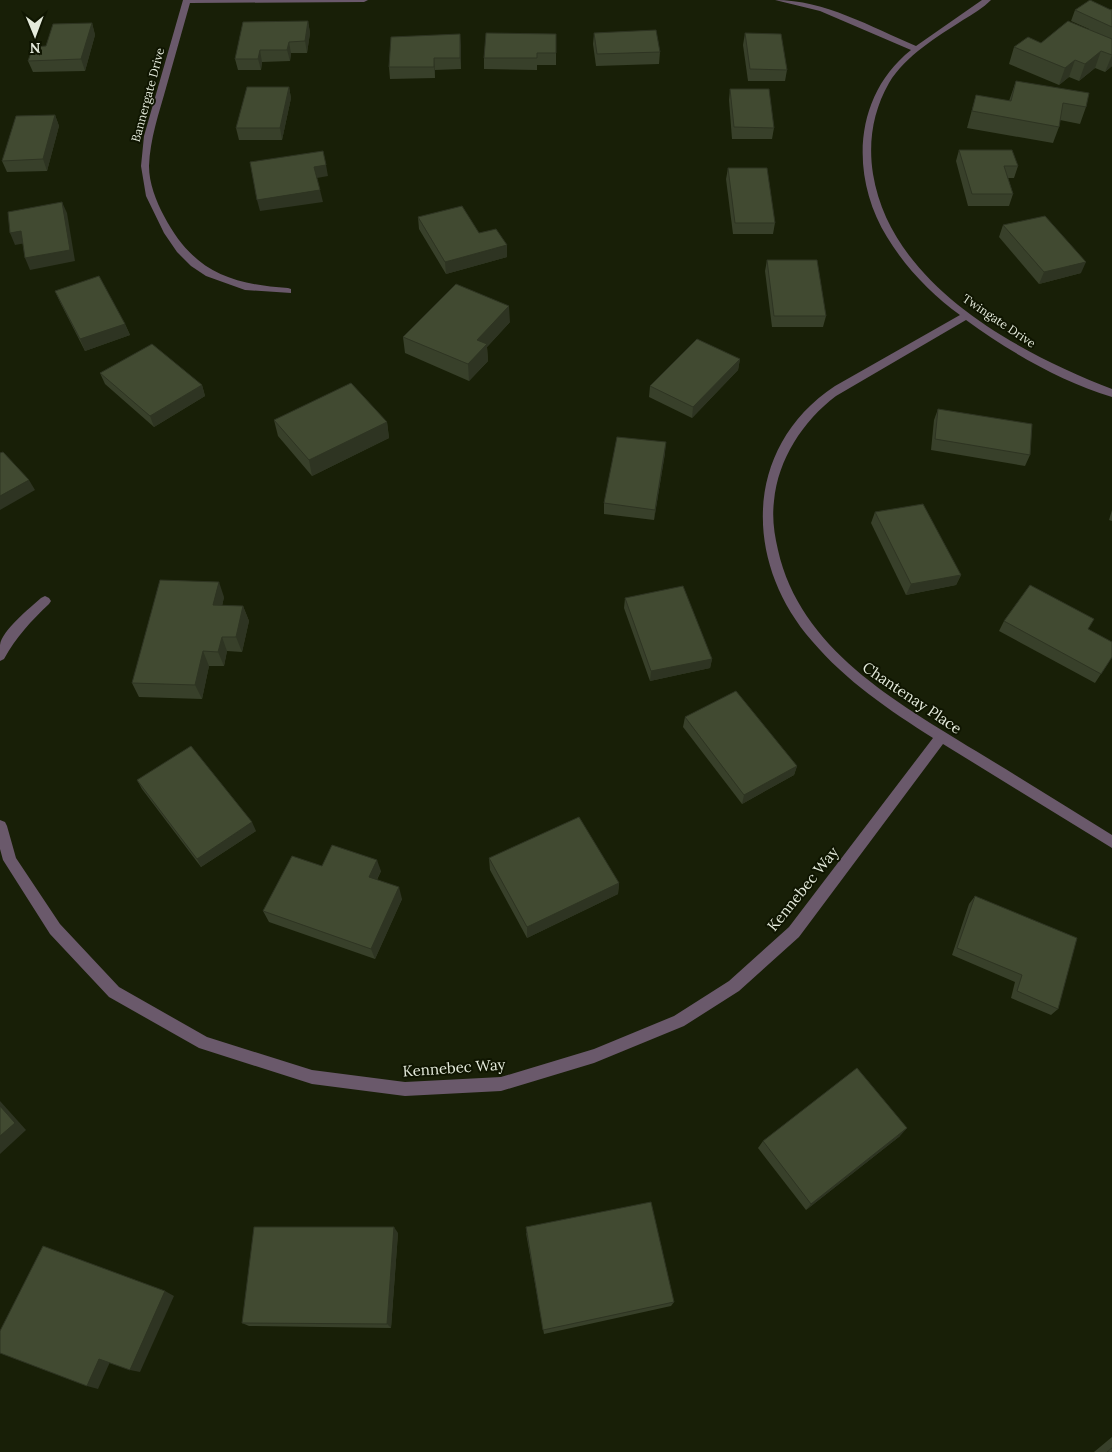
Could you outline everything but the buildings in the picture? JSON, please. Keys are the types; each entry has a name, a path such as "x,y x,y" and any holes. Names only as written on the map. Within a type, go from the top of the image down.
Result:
{"street":[{"path":"187,0 364,0"},
{"name":"Bannergate Drive","path":"187,0 147,139 145,168 149,193 166,233 197,268 214,278 236,286 261,290 288,291"},
{"path":"779,0 822,9 917,50"},
{"name":"Twingate Drive","path":"987,0 917,50 892,73 875,102 866,134 866,170 875,204 892,242 925,281 966,316 1030,357 1112,393"},
{"name":"Chantenay Place","path":"966,316 848,384 819,404 785,445 769,488 767,515 770,550 780,579 799,616 820,644 854,678 941,737 1112,842"},
{"path":"0,656 21,623 45,601"},
{"name":"Kennebec Way","path":"0,826 10,860 55,929 114,992 204,1042 312,1077 405,1089 501,1084 594,1056 670,1024 734,986 794,932 941,737"}]}
